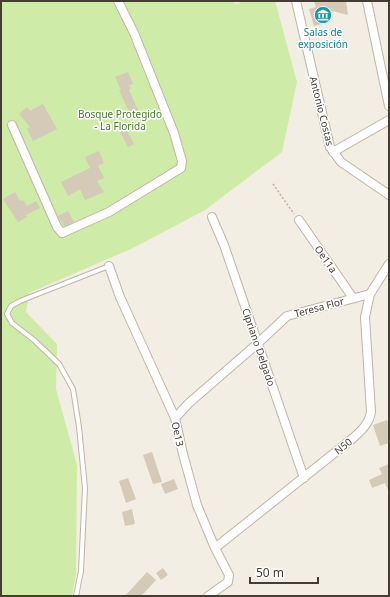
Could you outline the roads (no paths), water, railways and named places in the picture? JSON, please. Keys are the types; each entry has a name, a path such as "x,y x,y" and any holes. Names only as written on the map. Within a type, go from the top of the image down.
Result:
{"street":[{"path":"12,125 57,227 62,233 109,212 181,168 182,161 174,133 134,33 118,1"},
{"name":"Antonio Costas","path":"296,1 327,138 333,152 341,162 389,195"},
{"path":"367,1 389,106"},
{"path":"333,152 389,120"},
{"name":"Cipriano Delgado","path":"212,217 224,245 304,478"},
{"name":"Oe11a","path":"299,220 353,298"},
{"path":"370,294 389,264"},
{"name":"Oe13","path":"109,266 120,297 175,418 197,505 215,548 229,575 229,580 208,596"},
{"name":"Teresa Flor","path":"175,418 189,403 287,316 370,294"},
{"name":"N50","path":"215,548 304,478 363,429 371,412 365,317 370,294"}],"lane":[{"path":"76,596 81,571 85,488 79,427 73,389 59,364 34,340 12,323 6,314 11,306 20,301 109,266"}],"place":[{"name":"Salas de exposición","path":"323,15"}],"park label":[{"name":"Bosque Protegido - La Florida","path":"120,120"}]}
